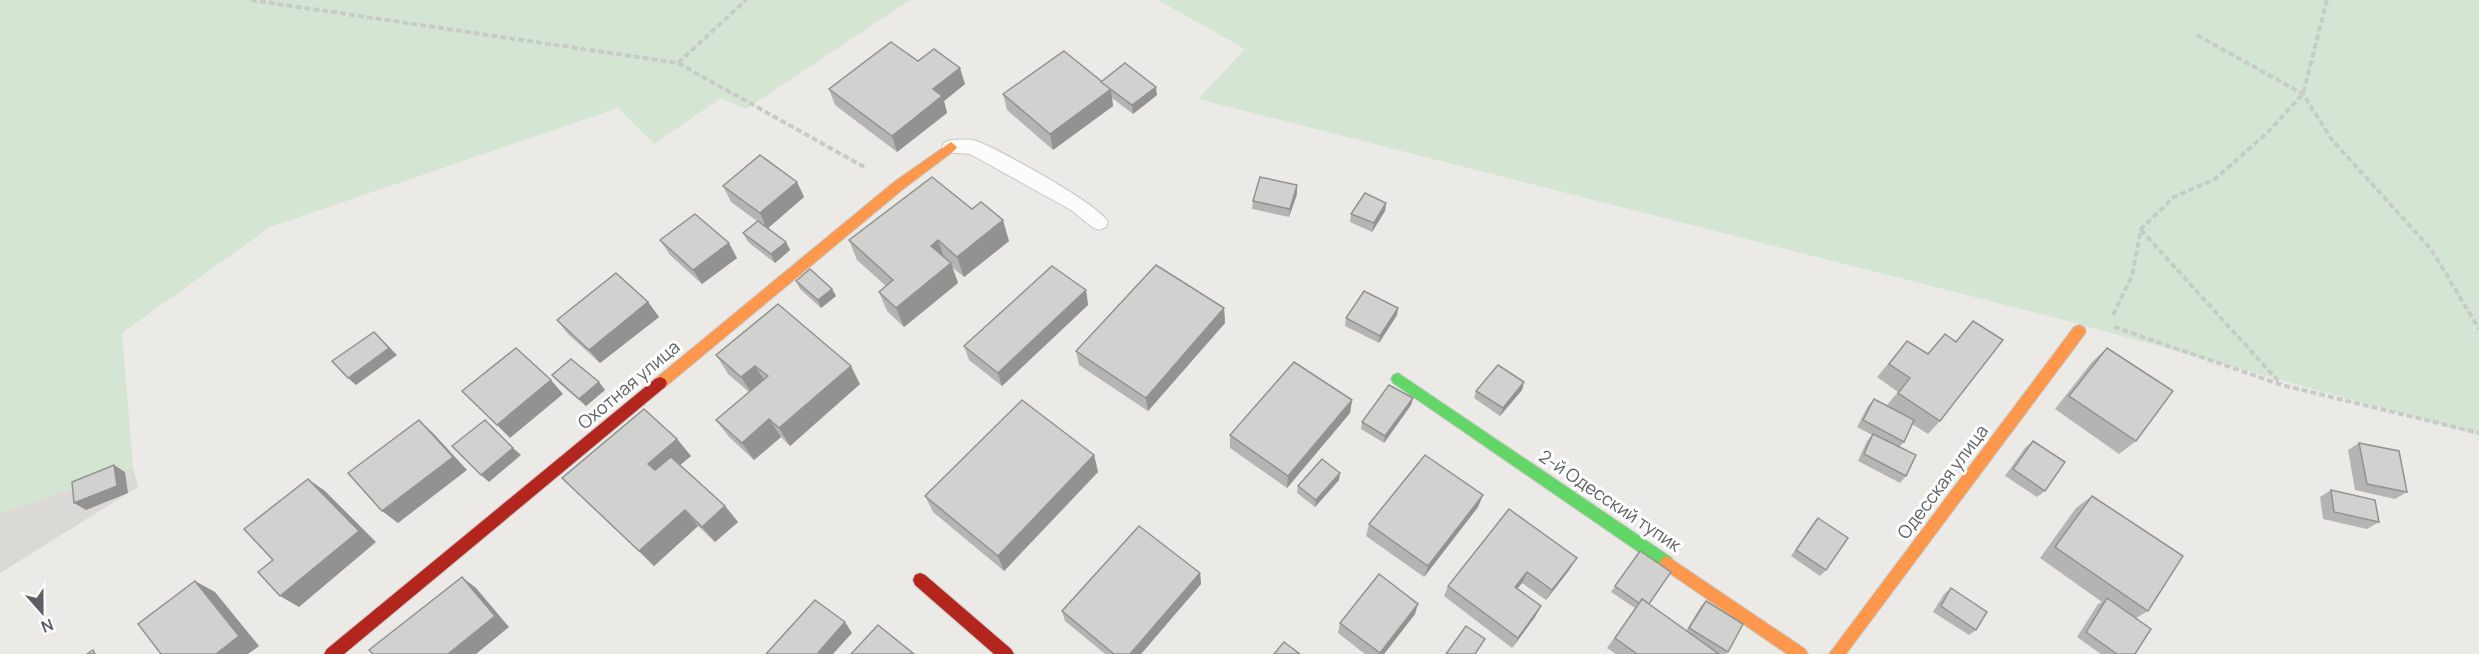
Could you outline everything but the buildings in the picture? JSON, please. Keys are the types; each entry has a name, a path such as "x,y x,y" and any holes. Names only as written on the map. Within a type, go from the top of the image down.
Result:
{"street":[{"name":"Охотная улица","path":"332,654 898,186 951,147"},
{"name":"Одесская улица","path":"1838,654 2079,331"},
{"name":"2-й Одесский тупик","path":"1398,379 1800,654"},
{"path":"920,580 1006,654"}],"lane":[{"path":"951,147 973,147 1078,205 1100,222"}],"path":[{"path":"251,0 678,63 898,186"},
{"path":"678,63 746,0"},
{"path":"2327,0 2303,93 2267,133 2215,178 2174,197 2141,229 2132,276 2108,324 2282,385 2479,433"},
{"path":"2197,35 2303,93 2332,140 2432,249 2479,329"},
{"path":"2141,229 2282,385"}],"shaded area":[{"path":"133,467 138,487 0,573 0,514"}],"green space":[{"path":"0,0 910,0 746,109 721,98 654,144 618,108 270,227 122,333 133,467 0,514"},
{"path":"1158,0 2479,0 2479,435 2064,320 1198,99 1245,49"}],"traffic: fast":[{"path":"1398,379 1667,563"}],"traffic: slow":[{"path":"660,383 898,186 951,147"},
{"path":"1837,654 2079,331"},
{"path":"1667,563 1800,654"}],"traffic: jam":[{"path":"332,654 660,383"},
{"path":"920,580 1006,654"}]}
